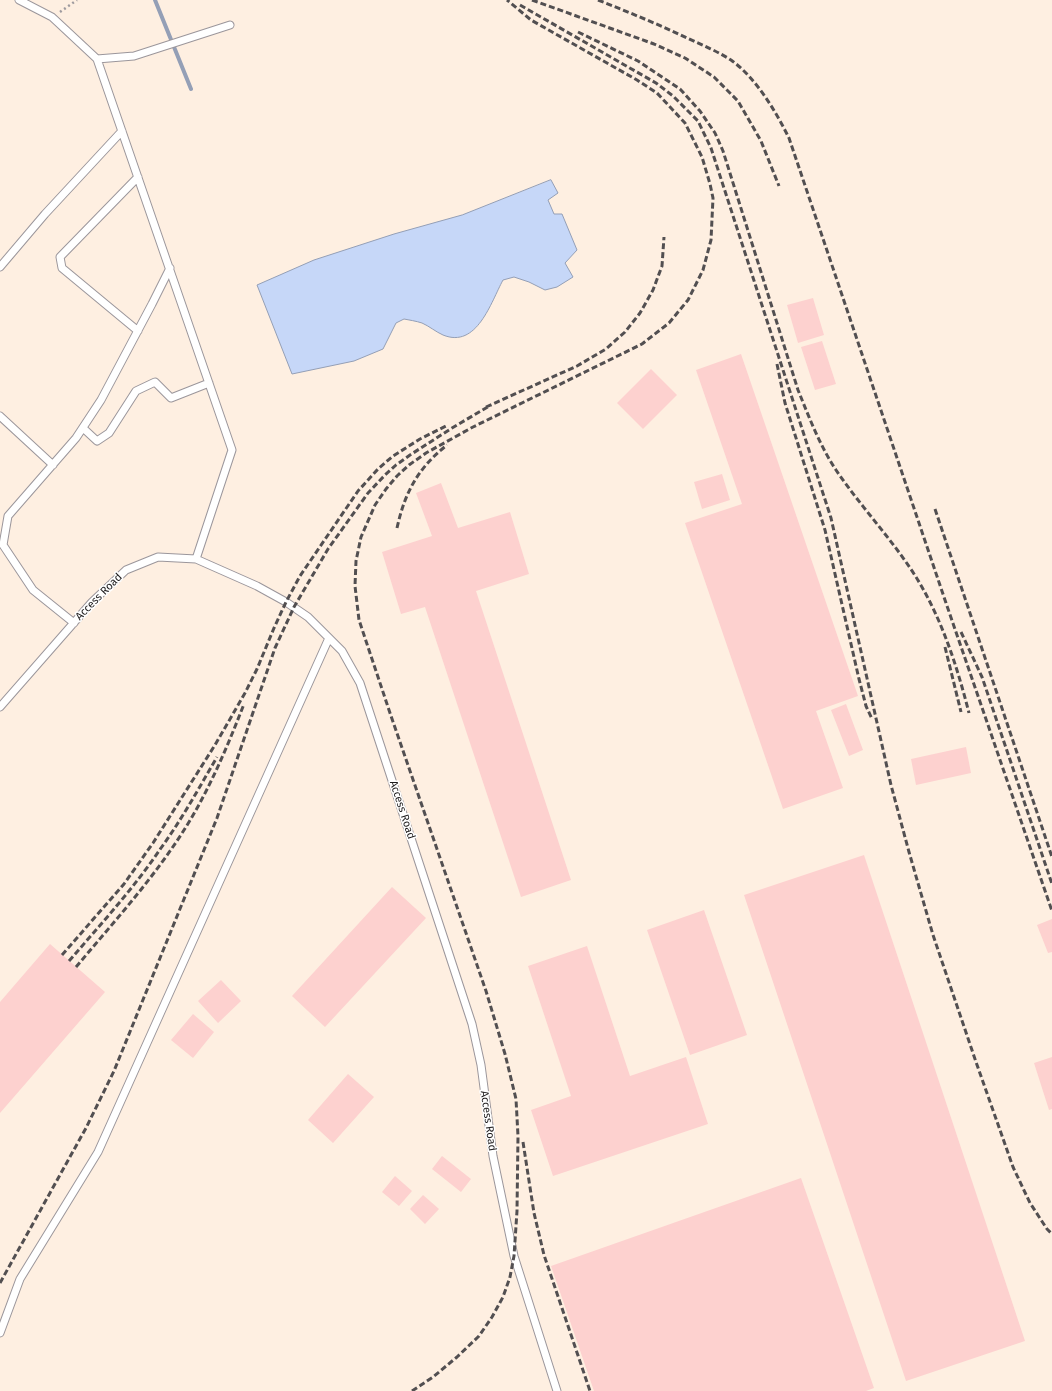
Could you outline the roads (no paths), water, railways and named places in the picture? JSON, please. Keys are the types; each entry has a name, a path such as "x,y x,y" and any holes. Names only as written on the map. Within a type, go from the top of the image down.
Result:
{"lane":[{"path":"19,0 52,17 97,59 232,450 196,559"},
{"path":"97,59 134,56 230,25"},
{"path":"0,267 45,214 122,131"},
{"path":"138,177 60,257 62,268 138,331"},
{"path":"74,623 33,590 3,545 8,516 83,428 101,400 170,268"},
{"path":"83,428 97,441 109,433 136,391 155,382 171,398 209,383"},
{"path":"0,416 53,465"},
{"name":"Access Road","path":"0,707 92,602 126,570 158,557 196,559 257,586 286,602 308,617 342,651 360,683 472,1024 481,1065 493,1156 514,1256 557,1391"},
{"path":"0,1333 20,1279 98,1152 329,638"}],"water":[{"path":"551,180 558,193 548,200 554,214 562,214 577,250 565,263 573,277 557,287 545,290 514,277 503,280 488,311 474,330 465,335 455,338 443,335 422,323 404,319 396,323 383,349 354,361 292,374 257,285 314,260 394,234 462,215"}],"waterway":[{"path":"155,0 191,89"}],"railway":[{"path":"412,1391 433,1377 479,1336 503,1297 510,1277 514,1256 517,1211 518,1136 516,1099 505,1054 486,991 359,620 355,586 356,561 361,537 375,505 386,489 409,465 426,453 473,427 642,344 669,323 688,300 703,270 711,240 713,198 710,184 702,157 685,123 657,93 637,80 531,20 507,0"},
{"path":"532,0 654,44 685,58 714,77 738,101 761,141 779,186"},
{"path":"598,0 665,28 731,60 757,85 778,117 789,138 1052,911"},
{"path":"520,5 656,83 673,96 698,121 711,148 831,518 891,785 933,935 1013,1167 1030,1203 1052,1234"},
{"path":"578,32 638,61 680,89 700,111 715,133 723,151 798,390 815,431 836,470 907,563 934,609 948,643 969,713"},
{"path":"486,407 577,366 606,349 625,332 640,313 653,290 662,266 664,237"},
{"path":"777,364 785,403 825,530 859,679 866,706 872,719"},
{"path":"0,1283 86,1128 114,1071 217,818 275,648 294,607 328,549 368,493 385,475 410,455 491,405"},
{"path":"62,955 124,884 153,843 215,745 245,693 286,602 300,576 358,491 378,469 393,456 420,439 448,425"},
{"path":"397,528 404,503 414,482 428,463 447,445"},
{"path":"935,509 1052,857"},
{"path":"961,632 982,677 1052,884"},
{"path":"945,647 961,712"},
{"path":"76,967 140,891 170,852 203,797 228,744 244,704"},
{"path":"69,961 117,906 151,863 183,815 217,757"},
{"path":"523,1142 534,1213 544,1255 590,1391"}]}
